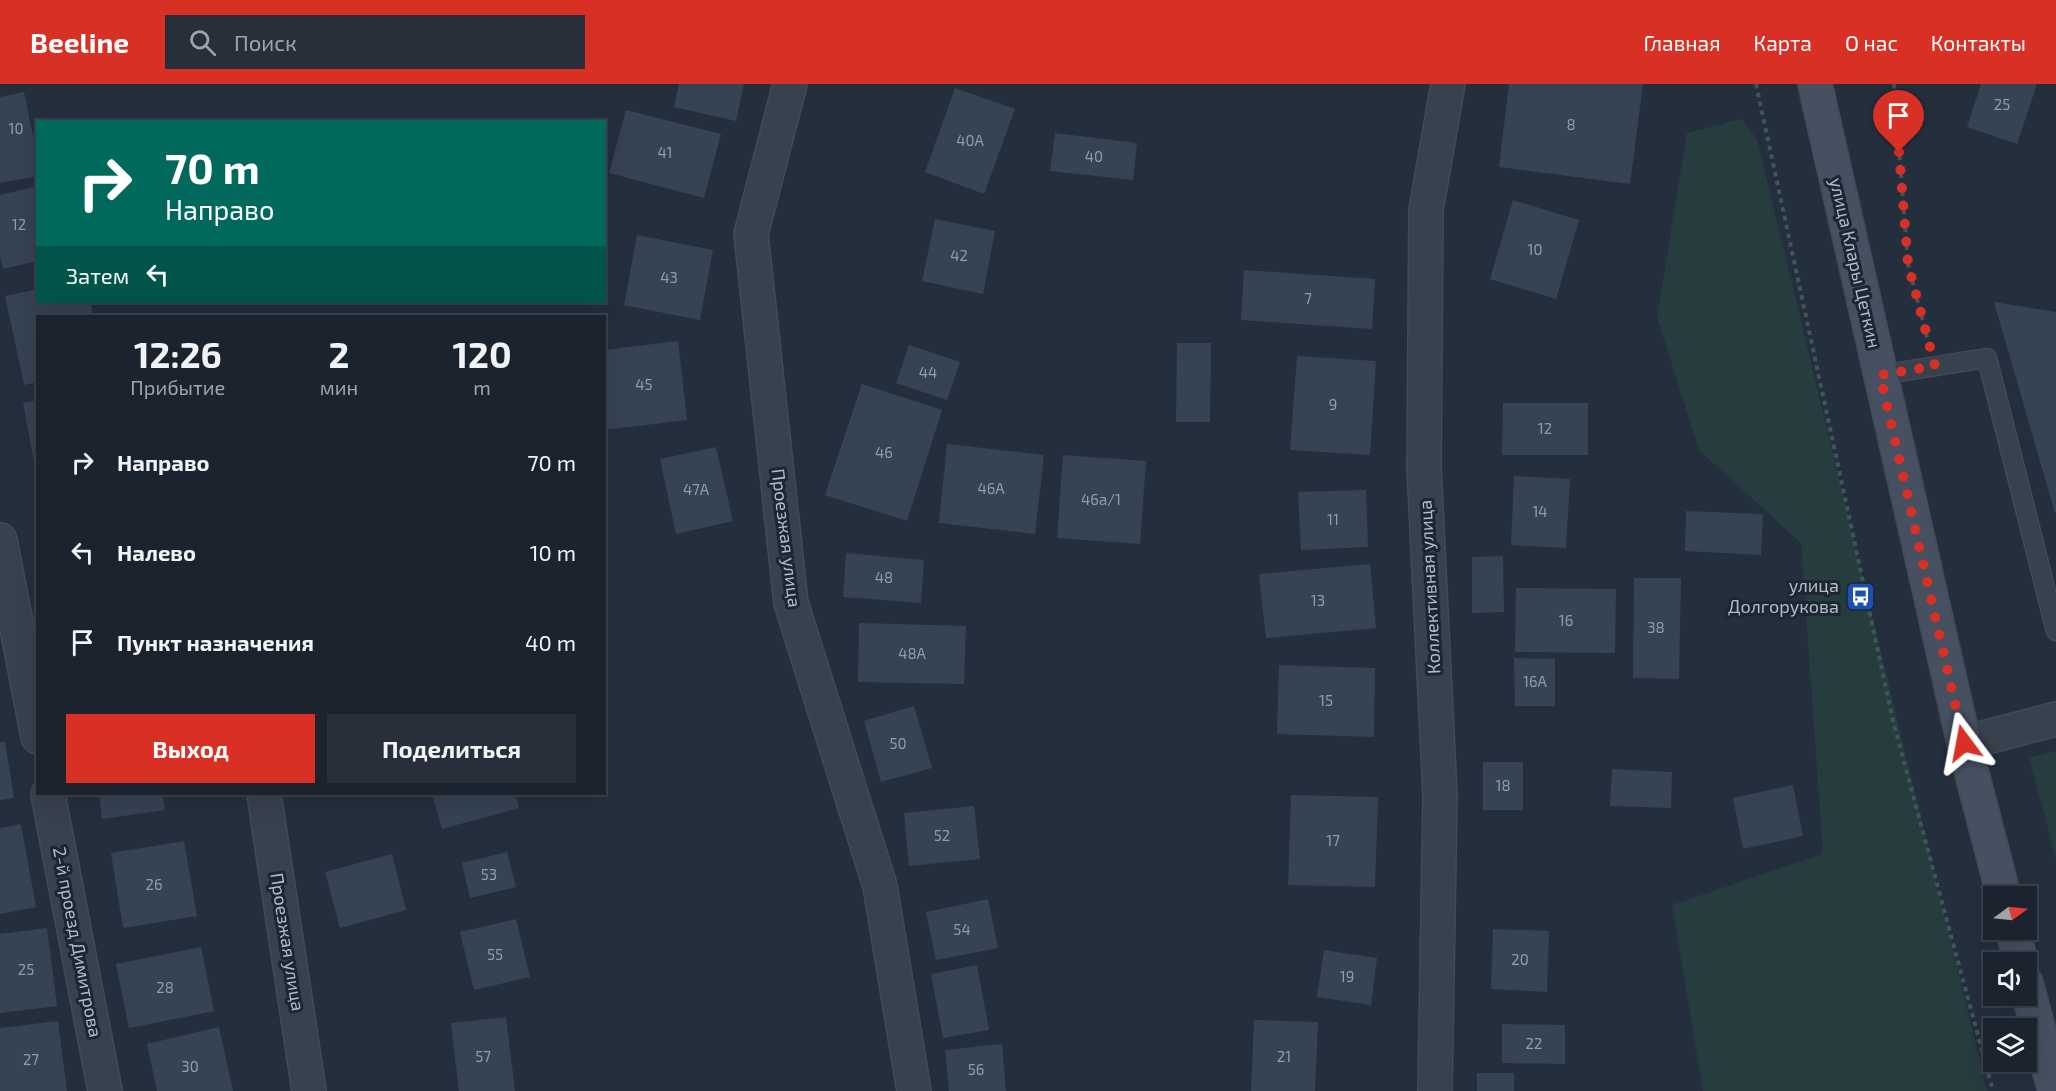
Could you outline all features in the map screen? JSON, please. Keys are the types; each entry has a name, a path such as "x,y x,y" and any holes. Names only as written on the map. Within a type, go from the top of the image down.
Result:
{"main road":[{"name":"улица Клары Цеткин","path":"1815,84 1964,743 2001,886"},
{"path":"2032,1006 2055,1091"}],"street":[{"name":"Проезжая улица","path":"790,84 751,234 791,603 880,886 914,1091"},
{"name":"Коллективная улица","path":"1436,1091 1440,796 1424,467 1426,210 1448,84"},
{"path":"0,540 36,727"},
{"path":"1964,743 2056,719"},
{"name":"2-й проезд Димитрова","path":"48,795 105,1091"},
{"name":"Проезжая улица","path":"264,795 309,1091"}],"lane":[{"path":"1880,375 1987,358 2056,631"}],"path":[{"path":"1756,84 1893,721 1993,1091"},
{"path":"1894,84 1908,264 1935,366"}],"green space":[{"path":"1741,119 1757,139 1987,1091 1703,1091 1672,905 1823,854 1801,543 1699,450 1657,317 1687,133"},
{"path":"2056,751 2056,858 2029,758"}],"building":[{"path":"679,84 744,84 736,121 674,107"},
{"path":"1509,84 1643,84 1630,184 1499,167"},
{"path":"1981,84 2037,84 2017,144 1967,127"},
{"path":"955,88 1015,109 984,194 925,172"},
{"path":"24,92 36,150 36,176 0,183 0,97"},
{"path":"626,110 721,134 704,198 609,173"},
{"path":"1055,133 1137,143 1133,180 1050,171"},
{"path":"36,186 36,261 3,269 0,256 0,195"},
{"path":"1513,200 1579,220 1556,299 1490,279"},
{"path":"935,219 995,231 983,294 922,281"},
{"path":"637,235 713,250 700,320 624,305"},
{"path":"1244,270 1375,279 1372,329 1241,320"},
{"path":"36,289 36,303 90,303 93,315 36,315 36,382 24,385 5,296"},
{"path":"1994,302 2056,312 2056,513 2055,513"},
{"path":"678,341 687,420 606,430 606,350"},
{"path":"1177,343 1211,343 1210,422 1176,422"},
{"path":"909,345 960,362 947,400 896,383"},
{"path":"1297,356 1376,361 1370,455 1290,450"},
{"path":"862,384 942,410 907,521 825,495"},
{"path":"36,400 36,467 35,467 23,403"},
{"path":"1503,403 1588,403 1588,455 1502,455"},
{"path":"947,444 1044,455 1035,534 939,523"},
{"path":"716,447 733,521 676,534 660,459"},
{"path":"1063,455 1146,461 1140,544 1057,538"},
{"path":"1514,476 1570,479 1566,548 1511,545"},
{"path":"1366,490 1368,547 1301,550 1298,492"},
{"path":"1686,511 1763,514 1761,555 1685,551"},
{"path":"846,553 924,560 921,603 843,597"},
{"path":"1503,556 1504,612 1472,613 1472,557"},
{"path":"1370,564 1376,628 1266,638 1259,574"},
{"path":"1634,578 1681,578 1679,679 1633,678"},
{"path":"1516,588 1616,589 1615,653 1515,652"},
{"path":"859,623 966,626 964,684 858,682"},
{"path":"1514,658 1555,659 1555,706 1515,706"},
{"path":"1279,665 1375,668 1374,737 1277,734"},
{"path":"914,706 932,768 881,782 864,721"},
{"path":"0,742 5,742 14,798 0,800"},
{"path":"1483,762 1523,762 1523,810 1483,810"},
{"path":"1612,769 1672,772 1671,808 1610,806"},
{"path":"1793,785 1803,836 1743,849 1733,798"},
{"path":"99,795 162,795 165,810 102,819"},
{"path":"432,795 515,795 519,808 442,829"},
{"path":"1291,795 1378,797 1375,887 1288,885"},
{"path":"974,806 980,859 909,866 904,813"},
{"path":"21,824 36,907 0,914 0,828"},
{"path":"184,841 197,916 123,928 111,853"},
{"path":"507,852 516,887 470,898 462,863"},
{"path":"392,854 406,910 340,928 325,872"},
{"path":"988,899 998,948 936,960 926,912"},
{"path":"516,919 530,977 474,990 460,932"},
{"path":"47,928 57,1006 0,1013 0,934"},
{"path":"1493,929 1549,931 1547,992 1491,989"},
{"path":"201,947 214,1011 129,1028 116,964"},
{"path":"1324,950 1377,958 1371,1005 1317,997"},
{"path":"977,965 989,1030 943,1038 931,974"},
{"path":"506,1017 515,1091 459,1091 451,1023"},
{"path":"1254,1020 1318,1022 1315,1091 1251,1091"},
{"path":"58,1021 67,1091 0,1091 0,1028"},
{"path":"1502,1024 1565,1025 1565,1064 1502,1063"},
{"path":"219,1027 233,1091 157,1091 147,1044"},
{"path":"1002,1044 1006,1091 949,1091 945,1050"},
{"path":"1477,1073 1514,1073 1514,1091 1477,1091"}],"place":[{"name":"улица Долгорукова","path":"1860,596"}],"route":[{"path":"1899,152 1908,264 1935,366 1880,375 1964,743"}]}
